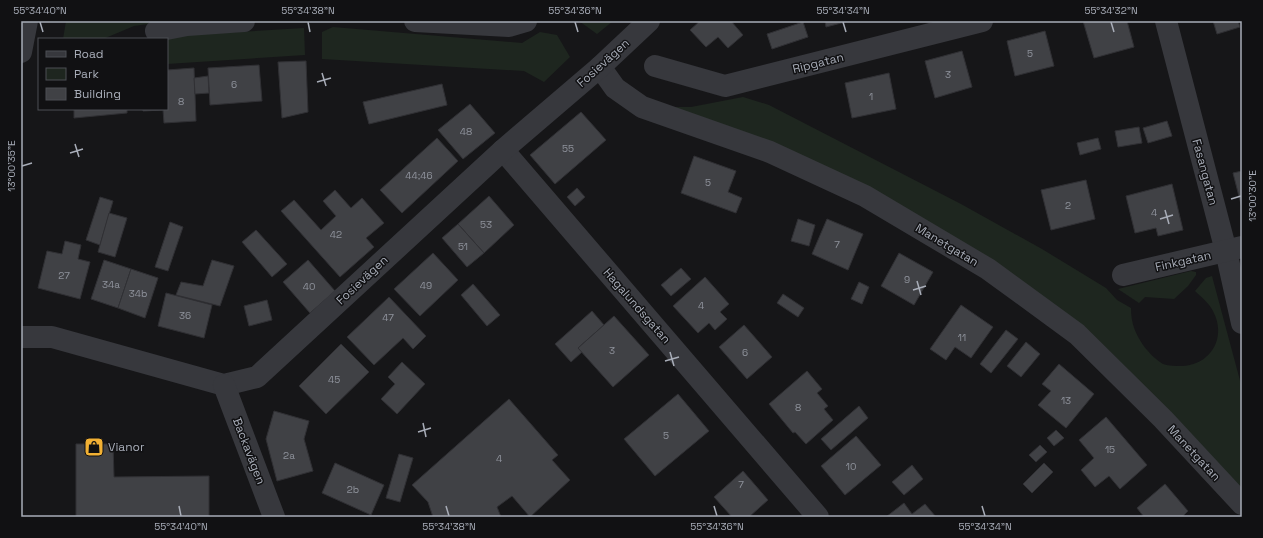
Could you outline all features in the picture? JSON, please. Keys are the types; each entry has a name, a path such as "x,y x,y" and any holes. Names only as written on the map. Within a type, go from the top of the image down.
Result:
{"street":[{"path":"21,52 27,21"},
{"path":"156,31 187,25 244,21"},
{"path":"415,21 509,26 526,21"},
{"name":"Fosievägen","path":"21,337 52,337 224,385 257,378 503,150 600,67 649,21"},
{"name":"Ripgatan","path":"655,66 725,86 982,21"},
{"name":"Fasangatan","path":"1166,21 1234,249 1242,323"},
{"name":"Manetgatan","path":"600,67 615,88 642,106 770,152 864,196 988,269 1076,334 1163,419 1242,504"},
{"name":"Hagalundsgatan","path":"503,150 818,517"},
{"name":"Finkgatan","path":"1123,275 1234,249"},
{"name":"Backavägen","path":"224,385 274,517"}],"green space":[{"path":"66,21 148,21 148,24 134,26 105,38 63,38"},
{"path":"579,21 613,21 597,34"},
{"path":"333,27 522,43 540,32 557,35 570,57 544,82 524,71 322,59 322,32"},
{"path":"304,28 305,55 168,64 168,38 149,38"},
{"path":"743,97 769,105 961,204 1042,249 1106,288 1117,300 1131,308 1133,323 1140,341 1150,353 1163,364 1170,366 1182,366 1192,364 1201,361 1214,348 1217,340 1217,321 1209,305 1195,291 1206,278 1212,276 1242,388 1242,494 1010,280 665,107 691,107"},
{"path":"1191,271 1196,272 1196,275 1188,286 1174,299 1145,297 1139,303 1118,289"}],"building":[{"path":"700,21 731,21 743,35 728,48 718,37 706,47 690,30"},
{"path":"825,21 849,21 826,27"},
{"path":"1083,21 1127,21 1134,47 1094,58"},
{"path":"1213,21 1238,21 1240,27 1217,34"},
{"path":"803,22 808,37 772,49 767,34"},
{"path":"1045,31 1054,66 1015,76 1007,41"},
{"path":"962,51 972,87 935,98 925,61"},
{"path":"306,61 308,112 282,118 278,62"},
{"path":"259,65 262,101 210,105 208,68"},
{"path":"194,68 196,121 164,123 163,110 168,110 168,70"},
{"path":"889,73 896,109 852,118 845,83"},
{"path":"208,76 209,93 195,94 194,78"},
{"path":"442,84 447,105 369,124 363,102"},
{"path":"470,104 495,133 463,159 438,130"},
{"path":"74,110 127,110 127,113 74,118"},
{"path":"581,112 606,140 555,184 530,155"},
{"path":"1167,121 1172,136 1148,143 1143,128"},
{"path":"1139,127 1142,143 1118,147 1115,131"},
{"path":"437,138 458,161 402,213 380,190"},
{"path":"1098,138 1101,149 1080,155 1077,143"},
{"path":"694,156 736,171 728,192 742,198 736,213 681,193"},
{"path":"1242,171 1242,208 1233,173"},
{"path":"1086,180 1095,219 1051,230 1041,190"},
{"path":"1172,184 1183,230 1158,236 1156,228 1135,233 1126,196"},
{"path":"577,188 585,197 575,206 567,197"},
{"path":"335,190 351,208 362,198 384,223 366,238 374,247 340,277 281,211 294,200 321,230 336,216 323,201"},
{"path":"489,196 514,225 484,253 458,224"},
{"path":"100,197 113,201 100,245 86,240"},
{"path":"109,213 127,218 115,257 98,252"},
{"path":"798,219 815,225 809,246 791,241"},
{"path":"827,219 863,234 848,270 812,254"},
{"path":"170,222 183,227 168,271 155,267"},
{"path":"458,224 484,253 467,267 442,238"},
{"path":"256,230 287,264 272,277 242,242"},
{"path":"65,241 81,245 78,259 90,262 80,299 38,288 47,251 62,254"},
{"path":"433,253 458,280 420,316 394,289"},
{"path":"899,253 933,272 914,305 881,286"},
{"path":"104,260 131,269 118,308 91,299"},
{"path":"212,260 234,266 220,306 176,295 181,282 203,286"},
{"path":"308,260 335,291 310,313 283,282"},
{"path":"681,268 691,279 671,296 661,285"},
{"path":"131,269 158,278 145,318 118,308"},
{"path":"705,277 729,304 720,312 727,319 715,330 709,323 698,333 673,306"},
{"path":"859,282 869,287 862,304 851,299"},
{"path":"473,284 500,315 487,326 461,295"},
{"path":"166,293 212,305 204,338 158,326"},
{"path":"783,294 804,308 798,317 777,303"},
{"path":"389,297 426,336 413,349 403,338 374,365 347,337"},
{"path":"267,300 272,320 249,326 244,306"},
{"path":"961,305 993,327 971,358 955,347 946,360 930,349"},
{"path":"592,311 604,325 578,348 582,352 571,362 555,344"},
{"path":"614,316 649,355 613,387 578,348"},
{"path":"744,325 772,357 747,379 719,347"},
{"path":"1006,330 1018,339 991,373 980,364"},
{"path":"1026,342 1040,354 1021,377 1007,366"},
{"path":"341,344 369,372 326,414 299,386"},
{"path":"402,362 425,384 397,414 381,399 395,384 388,377"},
{"path":"1059,364 1094,394 1066,428 1038,405 1051,391 1042,384"},
{"path":"807,371 822,389 817,393 828,406 824,409 833,420 806,444 795,432 793,433 769,404"},
{"path":"678,394 709,431 655,476 624,439"},
{"path":"509,399 558,455 552,460 570,480 530,517 512,496 497,507 501,517 433,517 428,502 412,485"},
{"path":"859,406 868,418 831,450 821,439"},
{"path":"274,411 309,421 304,439 313,471 277,481 266,439"},
{"path":"1106,417 1147,465 1120,489 1109,476 1095,487 1081,470 1094,458 1079,440"},
{"path":"1056,430 1064,438 1054,446 1047,438"},
{"path":"856,436 881,465 845,495 821,466"},
{"path":"76,444 113,444 114,477 209,476 209,517 76,517"},
{"path":"1040,445 1047,452 1036,462 1029,455"},
{"path":"399,454 413,458 400,502 386,498"},
{"path":"335,463 384,485 371,515 322,493"},
{"path":"1044,463 1053,472 1032,493 1023,484"},
{"path":"912,465 923,479 904,495 892,482"},
{"path":"743,471 768,500 749,517 732,517 714,497"},
{"path":"1165,484 1188,511 1182,517 1144,517 1137,508"},
{"path":"904,503 912,514 925,504 936,517 886,517"}],"place":[{"name":"Vianor","path":"94,447"}]}
